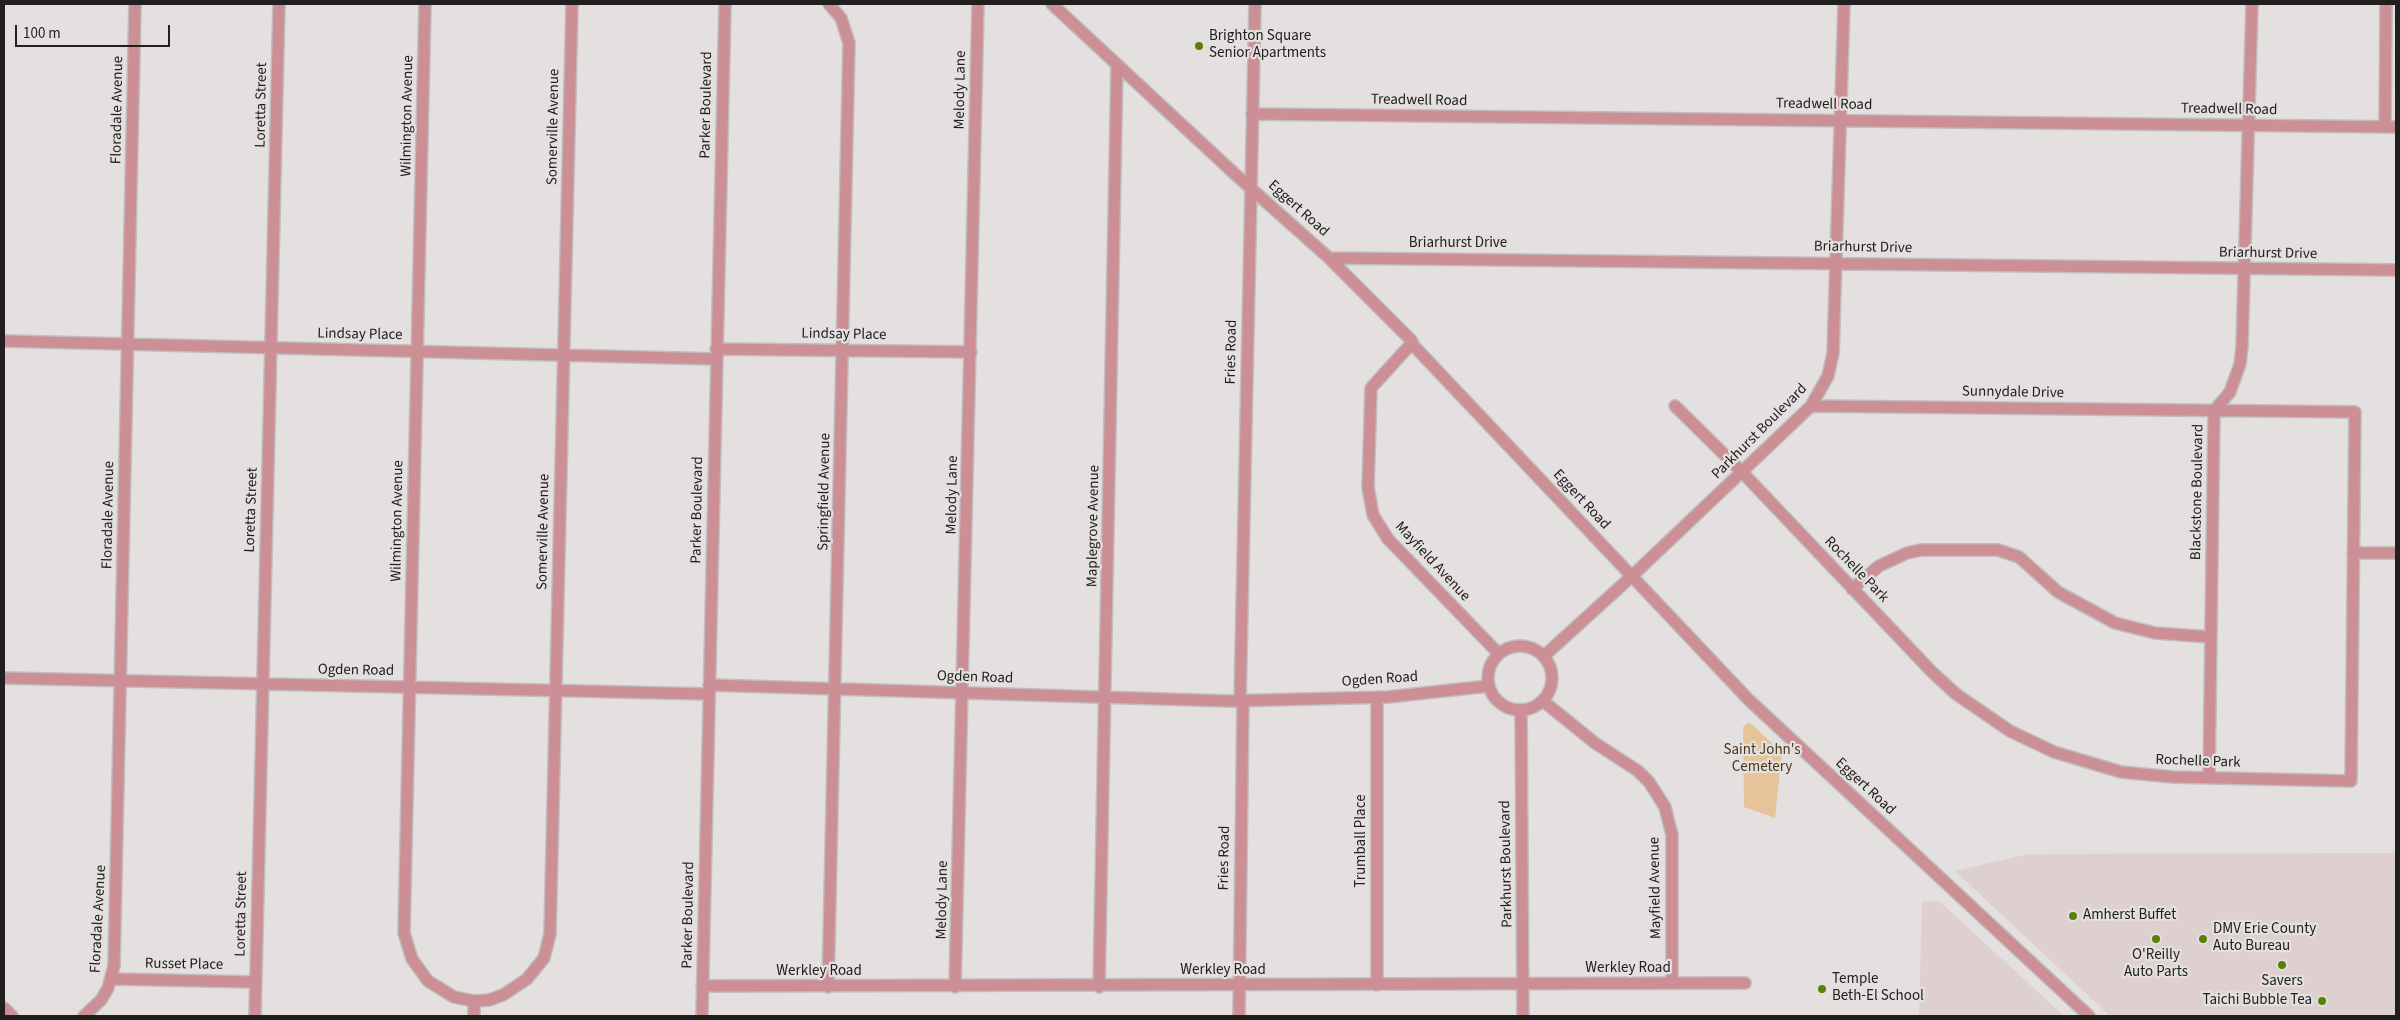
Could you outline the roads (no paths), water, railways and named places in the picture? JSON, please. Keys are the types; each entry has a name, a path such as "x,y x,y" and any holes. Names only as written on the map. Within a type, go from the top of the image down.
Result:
{"street":[{"name":"Floradale Avenue","path":"84,1016 101,1000 112,979 114,966 135,4"},
{"name":"Loretta Street","path":"255,1016 279,4"},
{"name":"Wilmington Avenue","path":"425,4 404,932 407,947 418,970 428,980 454,996 474,1001"},
{"name":"Somerville Avenue","path":"474,1001 489,1000 516,988 537,969 549,947 572,4"},
{"name":"Parker Boulevard","path":"702,1016 725,4"},
{"name":"Springfield Avenue","path":"828,987 849,42 841,18 829,4"},
{"name":"Melody Lane","path":"955,987 978,4"},
{"name":"Eggert Road","path":"1052,4 1329,258 1412,343 1749,700 2089,1016"},
{"name":"Fries Road","path":"1239,1016 1241,701 1255,4"},
{"name":"Parkhurst Boulevard","path":"1544,656 1742,472 1811,406 1820,393 1832,363 1837,263 1844,4"},
{"name":"Blackstone Boulevard","path":"2209,778 2214,411 2230,392 2240,364 2252,4"},
{"path":"2386,4 2391,127"},
{"name":"Maplegrove Avenue","path":"1099,986 1117,65"},
{"name":"Treadwell Road","path":"1252,114 2391,127"},
{"name":"Briarhurst Drive","path":"1329,258 2396,270"},
{"name":"Lindsay Place","path":"4,341 563,355 716,354 843,350 971,352"},
{"name":"Mayfield Avenue","path":"1412,343 1371,388 1368,487 1373,515 1388,539 1499,654"},
{"name":"Rochelle Park","path":"1675,406 1742,472 1852,589 1956,694 2017,735 2054,752 2121,772 2209,778 2351,781 2355,412 2214,411"},
{"name":"Sunnydale Drive","path":"1811,406 2214,411"},
{"path":"1852,589 1880,566 1907,553 1921,550 1998,550 2018,557 2058,592 2115,623 2155,633 2211,637"},
{"path":"2353,553 2396,553"},
{"path":"1525,646 1544,656 1553,675 1551,689 1543,701 1529,710 1520,711 1504,706 1497,701 1489,686 1490,668 1499,654 1511,647 1525,646"},
{"name":"Ogden Road","path":"4,678 556,691 836,689 1241,701 1377,697 1489,686"},
{"name":"Trumball Place","path":"1377,697 1377,986"},
{"name":"Mayfield Avenue","path":"1543,701 1595,743 1638,772 1649,782 1665,807 1672,835 1672,983"},
{"name":"Parkhurst Boulevard","path":"1520,711 1523,1016"},
{"name":"Russet Place","path":"112,979 255,982"},
{"name":"Werkley Road","path":"702,986 1377,986 1745,983"},
{"path":"474,1001 474,1016"},
{"path":"4,1008 12,1016"}],"place":[{"name":"Brighton Square Senior Apartments","path":"1199,46"},
{"name":"Amherst Buffet","path":"2073,916"},
{"name":"O'Reilly Auto Parts","path":"2156,939"},
{"name":"DMV Erie County Auto Bureau","path":"2203,939"},
{"name":"Savers","path":"2282,965"},
{"name":"Temple Beth-El School","path":"1822,989"},
{"name":"Taichi Bubble Tea","path":"2322,1001"}],"park label":[{"name":"Saint John's Cemetery","path":"1762,760"}]}
